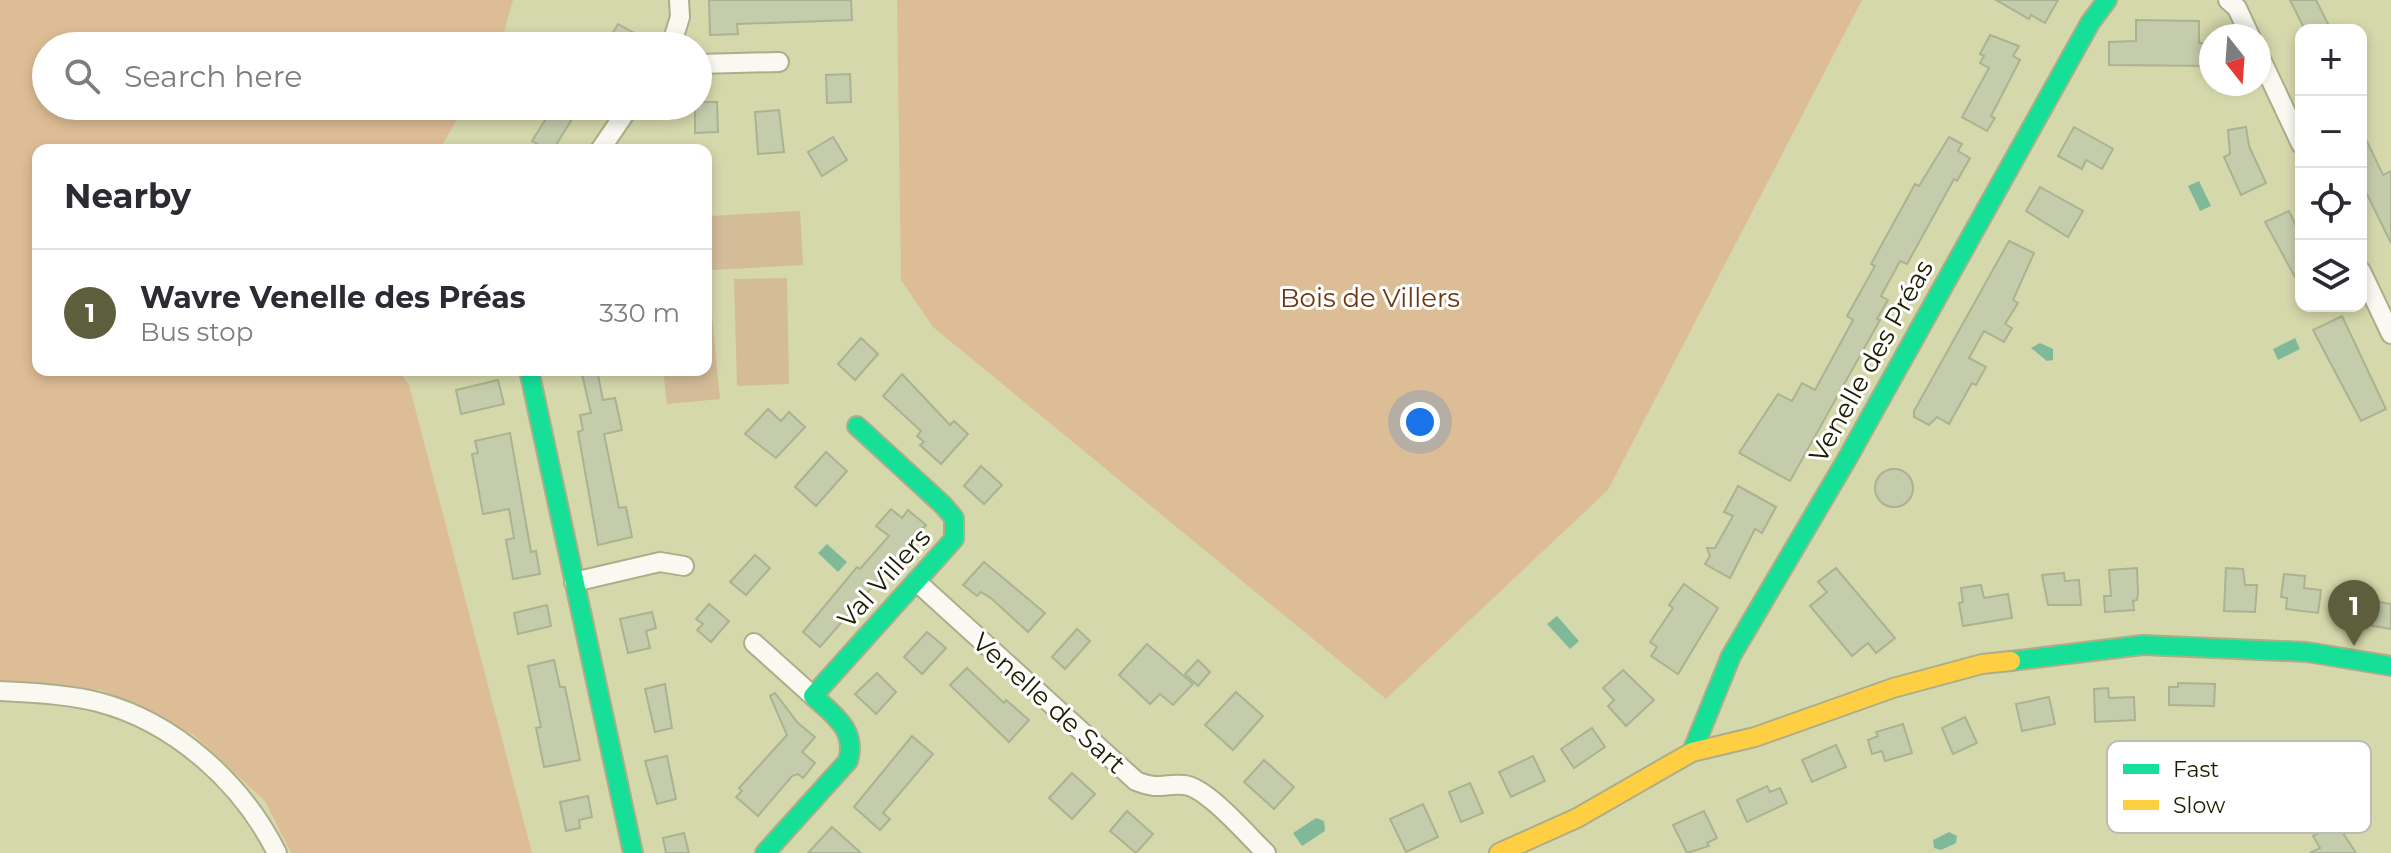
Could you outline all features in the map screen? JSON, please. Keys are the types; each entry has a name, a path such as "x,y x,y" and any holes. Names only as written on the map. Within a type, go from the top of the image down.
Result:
{"street":[{"path":"675,32 680,17 679,0"},
{"name":"Venelle des Préas","path":"1692,752 1731,656 1847,459 2090,23 2107,0"},
{"path":"2235,3 2245,24"},
{"path":"712,64 779,62"},
{"path":"2271,80 2295,131"},
{"path":"604,144 620,120"},
{"path":"2367,284 2391,334"},
{"path":"530,376 633,853"},
{"name":"Val Villers","path":"813,696 954,539 954,518 857,426"},
{"path":"574,582 660,562 684,566"},
{"name":"Venelle de Sart","path":"917,582 1136,781 1157,789 1187,785 1205,795 1266,853"},
{"path":"754,643 845,727 852,736 853,749 848,761 765,853"},
{"path":"1499,853 1577,818 1692,752 1755,737 1908,684 1982,664 2143,645 2226,646 2307,652 2391,666"},
{"path":"0,691 97,702 136,715 193,749 227,781 257,817 277,853"}],"shaded area":[{"path":"2199,181 2211,206 2200,211 2188,186"},
{"path":"800,211 803,265 712,270 712,216"},
{"path":"787,278 789,384 737,386 734,279"},
{"path":"712,316 720,399 667,404 664,376 712,376"},
{"path":"2295,338 2300,349 2278,360 2273,349"},
{"path":"2040,343 2053,349 2053,360 2047,361 2031,348"},
{"path":"827,544 847,562 838,572 818,553"},
{"path":"1557,616 1579,641 1570,649 1547,624"},
{"path":"1316,818 1324,821 1325,831 1302,846 1293,833"},
{"path":"1949,832 1957,836 1956,843 1941,850 1934,848 1933,840"}],"green space":[{"path":"0,0 513,0 504,32 32,32 32,120 457,120 443,144 32,144 32,376 402,376 409,385 532,853 291,853 265,801 194,735 101,690 0,681"},
{"name":"Bois de Villers","path":"897,0 1862,0 1608,490 1386,699 933,327 901,280"}],"building":[{"path":"709,0 851,0 852,20 737,24 738,34 712,35"},
{"path":"1996,0 2058,0 2045,23 2031,15 2029,19"},
{"path":"2290,0 2316,0 2328,24 2302,24"},
{"path":"2136,20 2199,21 2199,66 2109,65 2109,42 2136,41"},
{"path":"618,24 632,32 613,32"},
{"path":"1990,35 2019,46 2013,56 2020,60 1991,116 1995,118 1987,131 1962,117 1989,68 1980,63 1984,56 1980,54"},
{"path":"850,74 851,102 827,103 826,75"},
{"path":"712,102 717,102 718,132 695,133 695,120 712,120"},
{"path":"779,110 784,152 758,154 755,112"},
{"path":"545,120 571,120 557,144 532,141"},
{"path":"2074,127 2113,149 2102,169 2086,160 2082,169 2058,156"},
{"path":"2246,127 2249,146 2266,183 2241,195 2224,157 2230,154 2228,130"},
{"path":"833,137 847,160 822,176 808,152"},
{"path":"1949,137 1962,144 1958,151 1970,158 1957,181 1954,179 1907,264 1900,261 1881,296 1888,300 1877,319 1880,320 1790,481 1739,453 1778,394 1792,401 1802,383 1815,390 1853,320 1847,316 1875,266 1871,264 1915,184 1919,186"},
{"path":"2367,142 2383,175 2391,171 2391,243 2367,194"},
{"path":"2040,187 2083,211 2068,237 2026,211"},
{"path":"2289,211 2295,224 2295,277 2265,222"},
{"path":"2009,241 2034,253 2013,300 2018,303 2005,324 2012,328 2004,342 1984,331 1969,358 1986,367 1976,385 1972,383 1949,424 1937,417 1929,425 1914,417 1914,411"},
{"path":"2342,316 2386,409 2361,421 2313,330"},
{"path":"861,338 878,354 855,380 838,364"},
{"path":"902,374 950,425 954,421 968,434 941,464 920,445 924,442 917,436 921,431 883,396"},
{"path":"582,376 598,376 603,400 615,398 622,430 604,434 619,508 626,507 632,537 598,545 578,432 583,430 580,415 591,413"},
{"path":"498,380 504,404 461,414 456,390"},
{"path":"768,409 781,421 789,412 805,427 776,458 745,434"},
{"path":"510,433 531,552 536,551 540,574 513,579 506,540 514,538 509,509 483,514 472,454 478,453 475,441"},
{"path":"826,452 847,471 816,506 795,487"},
{"path":"981,466 1002,485 984,504 964,486"},
{"path":"1894,469 1908,474 1913,488 1908,502 1894,507 1880,502 1875,488 1880,474"},
{"path":"1738,486 1776,507 1762,533 1755,529 1730,578 1705,564 1710,556 1707,548 1715,548 1733,516 1724,512"},
{"path":"891,509 902,518 908,510 926,525 820,647 803,632 857,567 860,569 889,536 876,526"},
{"path":"755,555 770,568 746,595 730,582"},
{"path":"984,562 1045,613 1028,632 992,599 981,592 977,596 963,585"},
{"path":"1836,568 1895,638 1876,653 1868,643 1852,656 1810,606 1827,592 1818,582"},
{"path":"2137,568 2138,593 2137,600 2133,601 2134,610 2105,612 2104,596 2111,596 2109,570"},
{"path":"2226,568 2243,569 2245,585 2257,585 2255,612 2224,611"},
{"path":"2064,573 2065,581 2079,580 2081,605 2048,605 2042,575"},
{"path":"2284,574 2305,576 2304,588 2321,590 2318,613 2286,609 2287,598 2281,597"},
{"path":"1684,584 1718,608 1678,674 1651,656 1657,647 1650,642 1673,608 1669,605"},
{"path":"1981,585 1984,598 2008,594 2012,618 1963,626 1959,603 1963,602 1961,588"},
{"path":"2373,601 2391,604 2391,629 2368,625"},
{"path":"709,604 729,621 711,642 697,630 703,624 696,619"},
{"path":"547,605 551,626 518,634 514,613"},
{"path":"652,612 656,628 646,631 650,648 628,653 620,619"},
{"path":"1077,629 1090,641 1065,669 1052,657"},
{"path":"927,632 946,648 922,674 904,657"},
{"path":"1147,644 1193,684 1173,705 1160,694 1150,704 1119,675"},
{"path":"554,660 560,687 565,687 580,760 544,767 536,728 541,727 528,666"},
{"path":"1198,660 1210,672 1198,686 1185,674"},
{"path":"967,668 1004,703 1006,700 1029,720 1009,742 950,685"},
{"path":"1623,670 1654,700 1626,726 1608,706 1614,700 1603,688"},
{"path":"877,673 896,692 876,714 855,694"},
{"path":"2178,683 2215,684 2214,706 2169,705 2169,687 2178,687"},
{"path":"665,684 672,728 655,732 645,689"},
{"path":"2108,688 2109,698 2134,697 2135,720 2095,722 2094,689"},
{"path":"1236,692 1263,716 1233,750 1205,725"},
{"path":"775,693 798,723 815,737 802,752 815,763 803,778 798,774 792,776 758,816 736,797 742,791 739,788 787,735 770,696"},
{"path":"2049,697 2055,724 2022,731 2016,704"},
{"path":"1965,717 1977,743 1953,754 1942,728"},
{"path":"1903,724 1912,753 1885,761 1882,751 1872,754 1868,740 1878,736 1876,732"},
{"path":"1592,728 1605,747 1574,768 1561,749"},
{"path":"912,736 933,754 883,813 890,819 880,830 854,807"},
{"path":"1836,745 1846,767 1812,782 1802,760"},
{"path":"667,756 676,799 657,804 645,761"},
{"path":"1533,756 1545,781 1511,797 1499,772"},
{"path":"1264,760 1294,787 1274,809 1244,782"},
{"path":"1072,773 1095,794 1072,819 1049,798"},
{"path":"1470,783 1483,813 1461,822 1449,792"},
{"path":"1767,786 1770,792 1780,788 1787,803 1747,822 1737,800"},
{"path":"588,796 592,817 579,820 580,828 566,831 560,802"},
{"path":"1423,804 1438,837 1406,852 1390,819"},
{"path":"1127,811 1153,834 1136,853 1110,831"},
{"path":"1704,811 1717,838 1707,843 1709,846 1687,853 1673,825"},
{"path":"832,827 861,853 808,853"},
{"path":"684,833 689,853 666,853 663,838"},
{"path":"2343,833 2356,853 2310,853 2320,848 2313,836"}],"traffic: fast":[{"path":"1692,752 1731,656 1847,459 2090,23 2107,0"},
{"path":"530,376 633,853"},
{"path":"765,853 848,761 849,740 842,724 813,696 954,539 954,518 943,505 857,426"},
{"path":"2011,661 2143,645 2307,652 2391,666"}],"traffic: slow":[{"path":"1499,853 1577,818 1692,752 1755,737 1893,688 1982,664 2011,661"}],"place":[{"name":"Wavre Venelle des Préas","path":"2354,646"}]}
